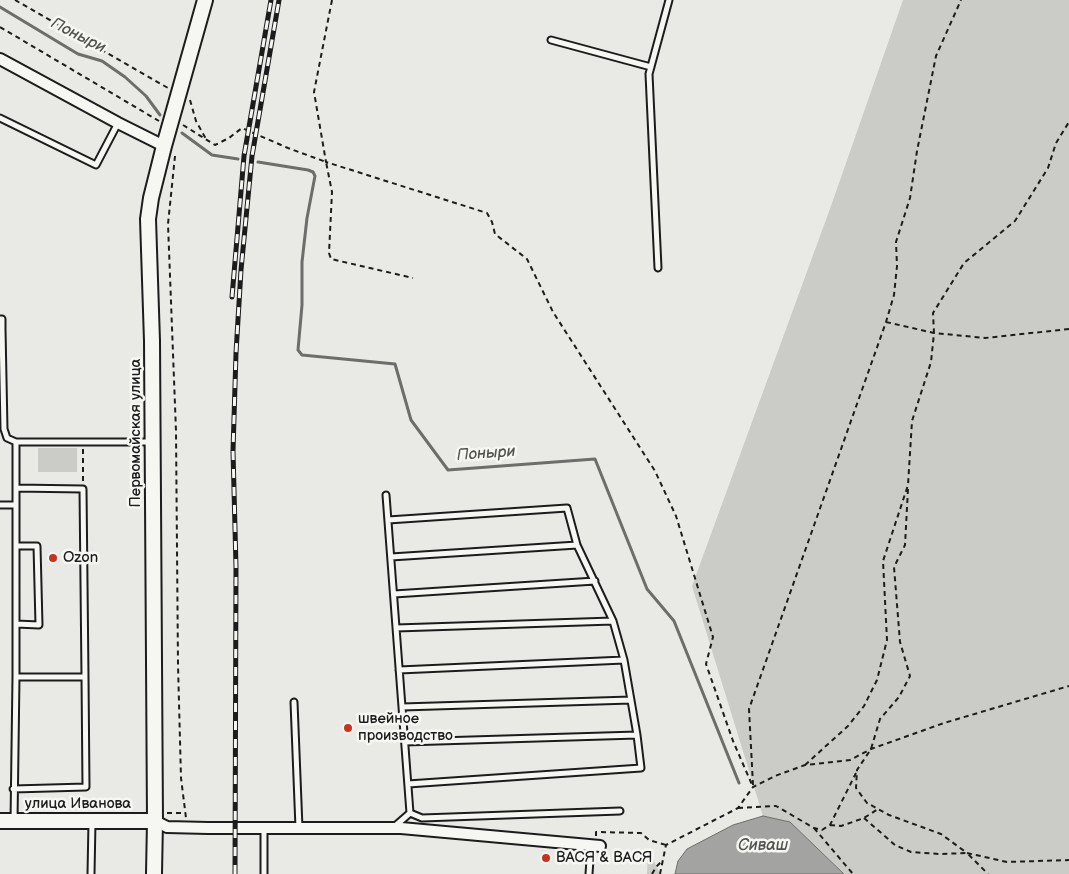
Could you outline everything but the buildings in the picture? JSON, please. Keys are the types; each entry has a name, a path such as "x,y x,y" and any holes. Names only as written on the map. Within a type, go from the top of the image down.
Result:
{"street":[{"name":"Первомайская улица","path":"154,874 159,817 152,341 148,219 151,198 170,147 205,0"},
{"path":"0,59 118,123 170,147"},
{"path":"159,817 167,827 264,829 394,828 595,845"},
{"name":"улица Иванова","path":"7,821 159,817"}],"lane":[{"path":"658,268 649,74 669,0"},
{"path":"550,40 651,67"},
{"path":"0,118 96,165 118,123"},
{"path":"0,319 2,319 4,429 7,438 16,442 152,442"},
{"path":"7,821 14,789 16,442"},
{"path":"14,789 86,787 83,489 16,488"},
{"path":"386,495 410,813"},
{"path":"0,505 16,505"},
{"path":"388,520 567,508 577,545 613,620 624,660 641,768 408,784"},
{"path":"391,557 577,545"},
{"path":"16,546 37,546 39,625 16,624"},
{"path":"394,594 595,581"},
{"path":"396,628 613,620"},
{"path":"399,670 624,660"},
{"path":"16,677 86,677"},
{"path":"402,707 631,700"},
{"path":"294,702 299,829"},
{"path":"405,742 637,735"},
{"path":"410,813 422,818 620,811"},
{"path":"394,828 410,813"},
{"path":"91,874 92,820"},
{"path":"264,829 264,874"},
{"path":"589,874 595,845"}],"path":[{"path":"15,0 168,89"},
{"path":"332,0 314,92 332,192 329,253 331,259 413,278"},
{"path":"753,787 749,709 886,322 894,295 898,266 896,242 910,198 917,151 936,56 961,0"},
{"path":"0,26 161,122"},
{"path":"186,104 189,95 196,121 206,140"},
{"path":"595,845 596,832 641,833 649,840 666,845 738,808 776,806 814,828 822,830 830,825 857,770 871,749 880,719 899,697 910,676 900,642 894,567 905,545 912,421 931,362 934,333 933,313 964,263 1015,221 1048,168 1056,143 1069,122"},
{"path":"179,132 181,123 215,145 229,138 242,128 326,162 487,213 495,234 527,259 553,312 655,471 676,516 713,637 706,664 733,741 753,787"},
{"path":"170,147 168,224 176,432 178,675 181,778 186,827"},
{"path":"886,322 934,333 985,338 1069,329"},
{"path":"83,442 83,489"},
{"path":"806,765 848,726 864,706 877,680 887,640 883,561 908,485"},
{"path":"738,808 753,787 775,776 806,765 850,760 871,749 944,723 1069,686"},
{"path":"857,770 856,788 867,803 941,834 967,853 988,874"},
{"path":"830,825 841,826 864,818 878,809"},
{"path":"159,817 185,813"},
{"path":"864,818 895,845 911,852 967,853 1007,862 1069,860"},
{"path":"814,828 853,874"},
{"path":"660,874 666,845"},
{"path":"652,874 663,860"}],"shaded area":[{"path":"903,0 1069,0 1069,874 845,874 790,822 763,816 692,586 831,206"},
{"path":"38,448 77,448 77,472 38,472"},
{"path":"648,848 660,874 647,874"}],"water":[{"name":"Сиваш","path":"763,816 790,822 844,874 675,874 678,861 687,849 733,825"}],"waterway":[{"name":"Поныри","path":"0,7 78,54 102,61 125,77 146,96 160,115"},
{"name":"Поныри","path":"182,133 212,155 238,159"},
{"name":"Поныри","path":"258,162 308,170 313,172 315,176 307,218 302,262 302,305 298,350 302,355 395,364 411,420 448,470 595,459 647,589 674,621 739,783"}],"railway":[{"path":"232,297 244,156 271,0"},
{"path":"235,874 236,567 233,451 236,353 241,270 252,156 279,0"}],"place":[{"name":"Ozon","path":"53,558"},
{"name":"швейное производство","path":"348,728"},
{"name":"ВАСЯ & ВАСЯ","path":"546,858"}]}
